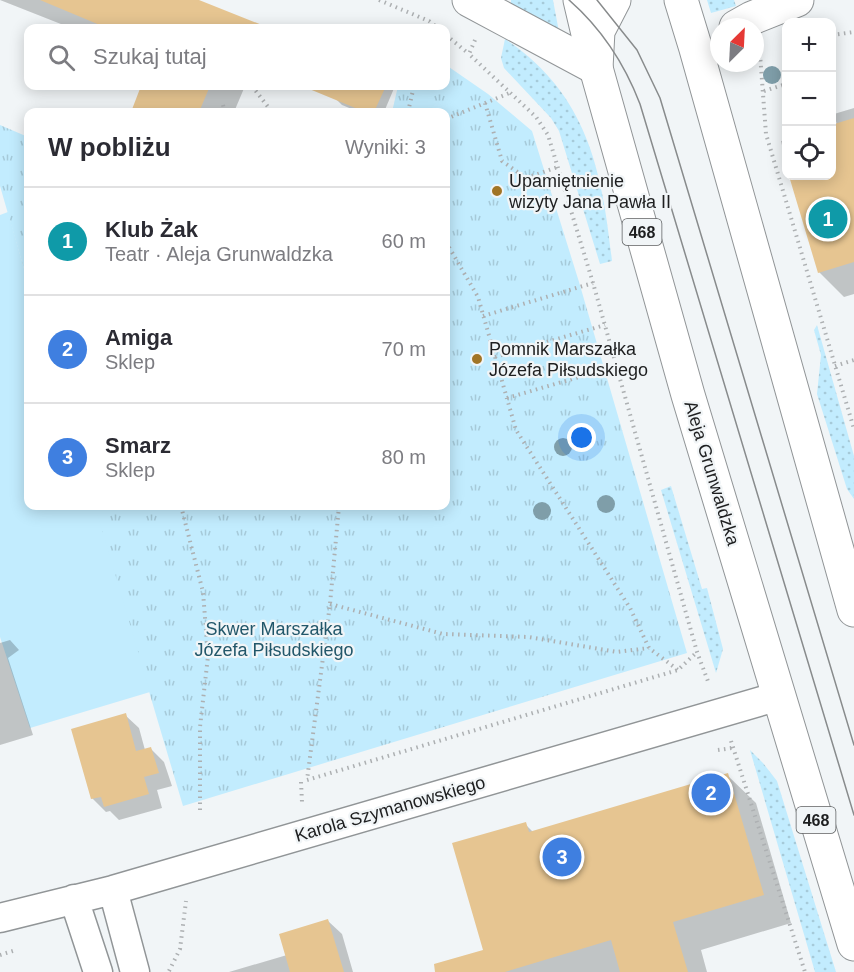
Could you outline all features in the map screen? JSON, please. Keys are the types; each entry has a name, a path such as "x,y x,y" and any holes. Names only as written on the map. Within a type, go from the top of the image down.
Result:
{"main road":[{"path":"469,0 596,69 598,31 614,0"},
{"name":"Aleja Grunwaldzka","path":"580,0 596,69 688,395 854,944"},
{"path":"681,0 708,43 854,610"},
{"path":"752,18 797,0"}],"street":[{"name":"Karola Szymanowskiego","path":"0,918 113,890 779,696"},
{"path":"113,890 135,972"},
{"path":"74,899 98,972"}],"path":[{"path":"378,0 433,24"},
{"path":"836,34 854,32"},
{"path":"469,54 477,37"},
{"path":"339,510 330,604 307,780 678,670 697,652 593,283 548,135 536,117 512,92 450,38"},
{"path":"758,72 764,91 766,134 854,429"},
{"path":"764,91 782,85"},
{"path":"255,90 269,108"},
{"path":"409,108 413,90"},
{"path":"450,117 512,92"},
{"path":"485,103 502,161 526,178 558,167"},
{"path":"450,249 478,297 516,430 630,608 649,648 678,670"},
{"path":"483,316 593,283"},
{"path":"495,357 605,325"},
{"path":"835,366 854,360"},
{"path":"507,398 616,366"},
{"path":"182,510 203,592 208,656 200,727 200,811"},
{"path":"330,604 443,634 529,637 617,652 649,648"},
{"path":"731,741 805,972"},
{"path":"168,972 180,949 186,900"}],"green space":[{"path":"511,0 553,0 559,32 511,4"},
{"path":"707,0 734,0 736,6 711,13"},
{"path":"505,39 533,61 555,84 572,109 586,136 603,195 612,261 600,264 559,131 551,118 504,68 501,58"},
{"name":"Skwer Marszałka Józefa Piłsudskiego","path":"450,68 488,94 532,131 579,282 687,653 183,806 95,510 450,510 450,108 393,108 397,90 450,90"},
{"path":"0,125 24,135 24,269 0,186"},
{"path":"8,212 24,269 24,510 96,510 150,692 30,728 0,637 0,215"},
{"path":"817,325 854,456 854,499 847,489 817,394 821,355 814,330"},
{"path":"671,486 702,589 707,588 723,649 716,673 661,490"},
{"path":"750,750 777,781 836,972 815,972"}],"building":[{"path":"40,0 199,0 259,24 97,24"},
{"path":"139,90 208,90 201,108 133,108"},
{"path":"312,90 384,90 376,108 355,108"},
{"path":"854,118 854,262 818,273 790,180 836,180 836,123"},
{"path":"126,713 136,751 151,747 159,773 144,777 149,794 104,807 101,797 91,799 71,729"},
{"path":"728,773 764,895 673,922 688,972 620,972 611,940 505,972 435,972 434,964 483,950 452,843 526,822 529,832"},
{"path":"328,919 344,972 290,972 279,934"}],"tram line":[{"path":"569,0 611,48 640,104 854,815"},
{"path":"597,0 637,50 660,98 854,745"}],"place":[{"name":"Upamiętnienie wizyty Jana Pawła II","path":"497,191"},
{"name":"Klub Żak","path":"828,219"},
{"name":"Pomnik Marszałka Józefa Piłsudskiego","path":"477,359"},
{"name":"Amiga","path":"711,793"},
{"name":"Smarz","path":"562,857"}]}
